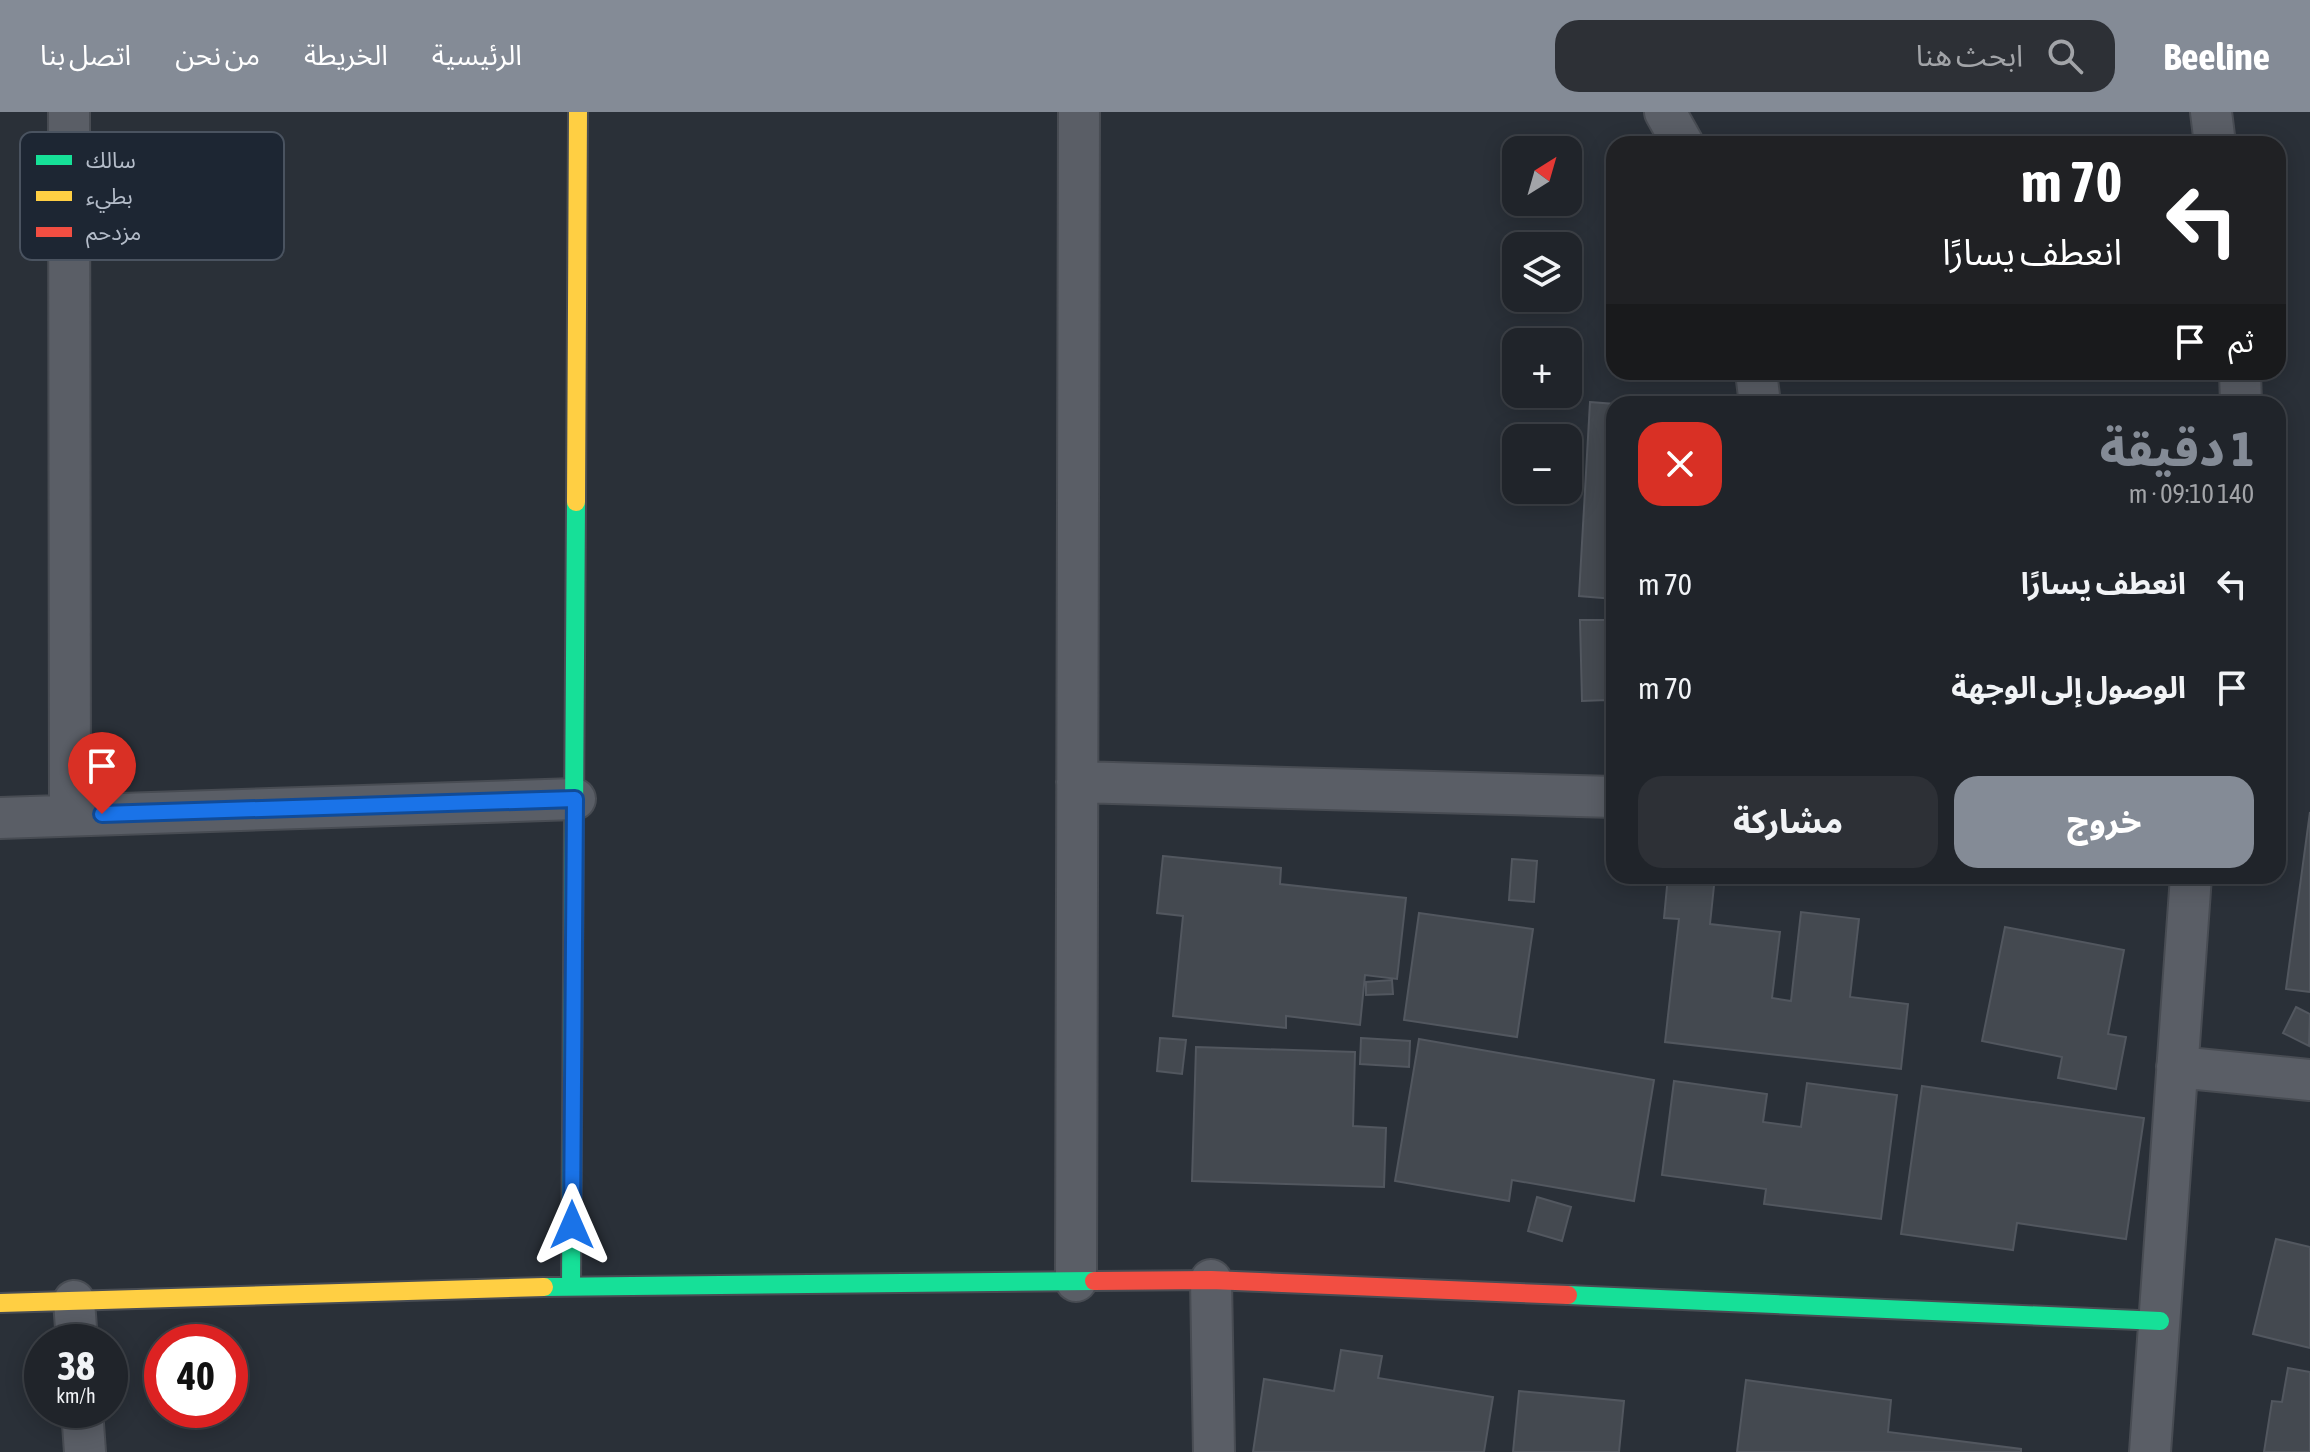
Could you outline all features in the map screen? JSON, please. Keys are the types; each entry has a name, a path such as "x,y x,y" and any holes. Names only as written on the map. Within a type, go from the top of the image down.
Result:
{"street":[{"path":"69,112 69,132"},
{"path":"571,1286 578,112"},
{"path":"1076,1281 1079,112"},
{"path":"1665,112 1678,136"},
{"path":"2211,112 2214,136"},
{"path":"69,260 70,815"},
{"path":"1077,782 1606,797"},
{"path":"0,818 575,799"},
{"path":"2150,1452 2177,1067 2186,884"},
{"path":"2177,1067 2310,1080"},
{"path":"1211,1280 1214,1452"},
{"path":"0,1303 571,1286 1211,1280 2160,1321"},
{"path":"74,1301 76,1324"},
{"path":"83,1428 85,1452"}],"building":[{"path":"1590,402 1606,403 1606,598 1579,596"},
{"path":"1580,620 1606,620 1606,700 1582,701"},
{"path":"2310,812 2310,992 2286,989"},
{"path":"1163,856 1281,868 1280,884 1406,898 1397,979 1365,975 1360,1025 1286,1016 1286,1028 1173,1016 1183,916 1157,913"},
{"path":"1512,859 1537,861 1534,902 1509,900"},
{"path":"1667,884 1714,884 1710,924 1780,932 1772,998 1791,1001 1801,912 1859,919 1850,997 1908,1004 1901,1069 1665,1042 1679,919 1664,918"},
{"path":"1419,913 1533,929 1517,1037 1404,1020"},
{"path":"2005,927 2124,950 2108,1034 2126,1037 2116,1089 2058,1078 2062,1057 1982,1041"},
{"path":"1392,980 1393,994 1366,995 1366,982"},
{"path":"2296,1007 2310,1014 2309,1046 2283,1033"},
{"path":"1160,1038 1186,1040 1182,1074 1157,1071"},
{"path":"1361,1038 1410,1041 1409,1067 1360,1064"},
{"path":"1419,1039 1654,1080 1634,1201 1512,1180 1509,1201 1395,1181"},
{"path":"1196,1047 1355,1052 1353,1126 1386,1128 1384,1187 1192,1181"},
{"path":"1674,1081 1767,1094 1763,1122 1801,1127 1807,1083 1897,1095 1881,1219 1764,1204 1766,1189 1662,1175"},
{"path":"1922,1086 2144,1118 2126,1239 2017,1223 2013,1250 1901,1234"},
{"path":"1537,1197 1571,1207 1562,1241 1528,1231"},
{"path":"2276,1239 2310,1247 2310,1348 2253,1334"},
{"path":"1341,1350 1382,1356 1378,1378 1493,1397 1484,1452 1253,1452 1264,1379 1334,1391"},
{"path":"2288,1368 2310,1372 2310,1452 2264,1452 2272,1401 2282,1402"},
{"path":"1746,1380 1891,1400 1888,1432 2021,1449 2021,1452 1737,1452"},
{"path":"1519,1391 1624,1401 1619,1452 1513,1452"}],"traffic: fast":[{"path":"571,1286 576,502"},
{"path":"544,1287 1094,1281"},
{"path":"1568,1295 2160,1321"}],"traffic: slow":[{"path":"576,502 578,112"},
{"path":"0,1303 544,1287"}],"traffic: jam":[{"path":"1094,1281 1211,1280 1568,1295"}],"route":[{"path":"102,814 575,799 572,1225"}]}
